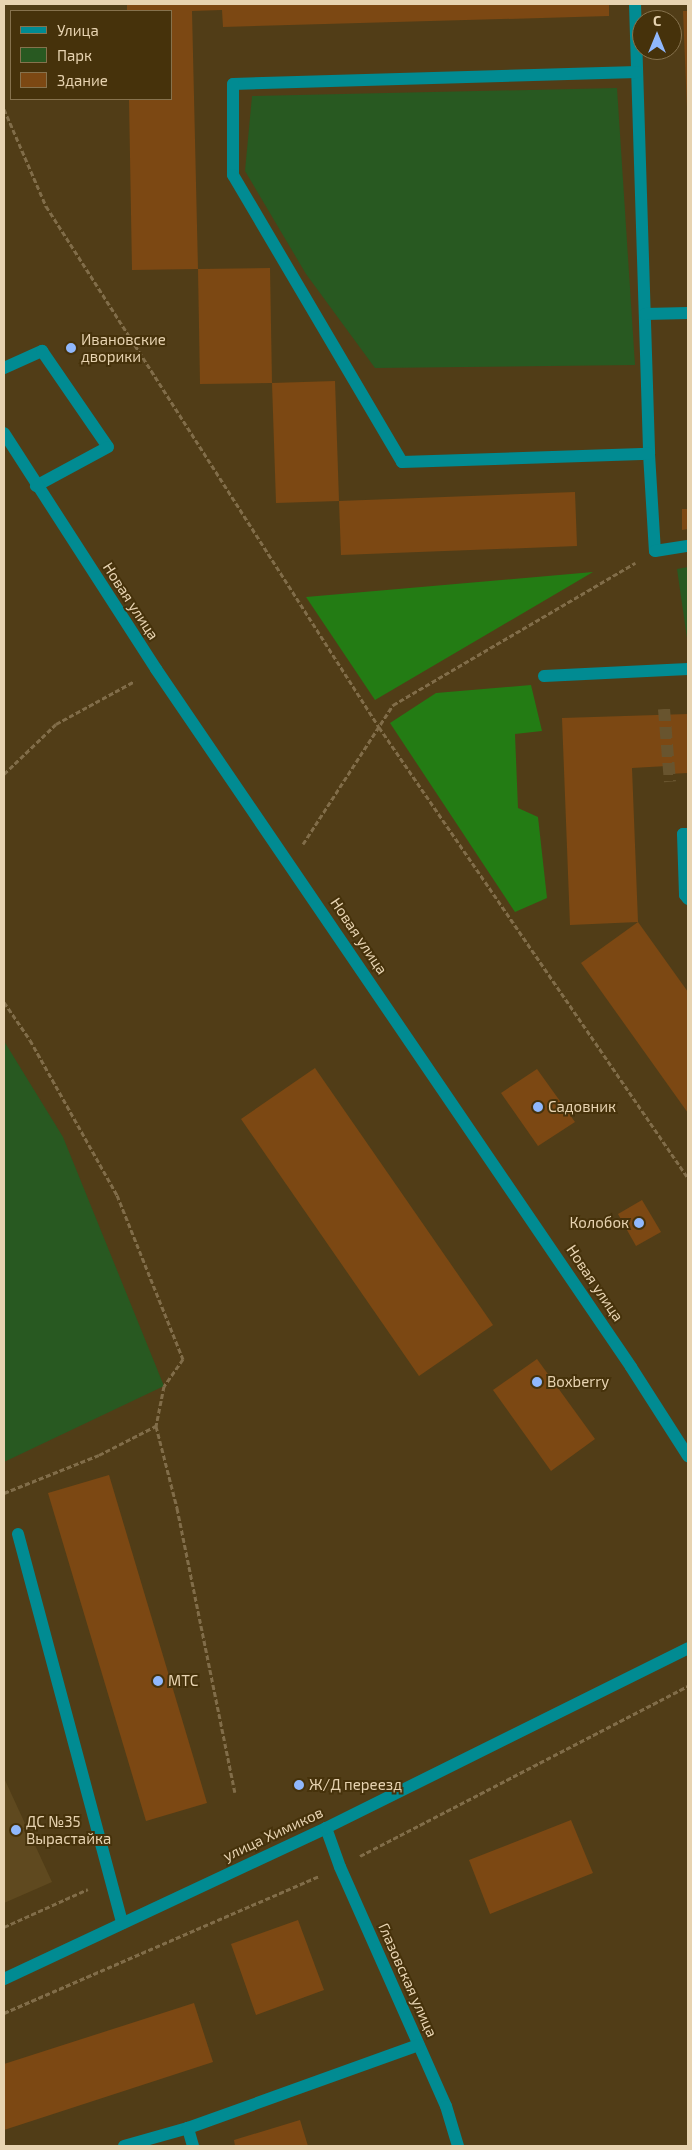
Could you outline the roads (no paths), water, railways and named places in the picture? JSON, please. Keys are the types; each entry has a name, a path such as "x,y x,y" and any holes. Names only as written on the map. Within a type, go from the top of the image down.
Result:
{"street":[{"path":"635,4 649,454 655,551 688,546"},
{"path":"637,72 232,84 232,175 402,462 649,454"},
{"path":"645,314 688,313"},
{"path":"4,368 42,351 108,448 36,486"},
{"name":"Новая улица","path":"4,433 36,486 156,669 291,864 631,1367 688,1456"},
{"path":"544,676 688,668"},
{"path":"688,834 682,834 685,895 688,899"},
{"path":"18,1534 122,1924"},
{"name":"улица Химиков","path":"4,1978 326,1828 688,1648"},
{"name":"Глазовская улица","path":"326,1828 340,1867 446,2106 458,2146"},
{"path":"124,2146 188,2128 418,2045"},
{"path":"188,2128 194,2146"}],"tunnel":[{"path":"664,709 670,782"}],"place":[{"name":"Ивановские дворики","path":"71,348"},
{"name":"Садовник","path":"538,1107"},
{"name":"Колобок","path":"639,1223"},
{"name":"Boxberry","path":"537,1382"},
{"name":"МТС","path":"158,1681"},
{"name":"Ж/Д переезд","path":"299,1785"},
{"name":"ДС №35 Вырастайка","path":"16,1830"}]}
